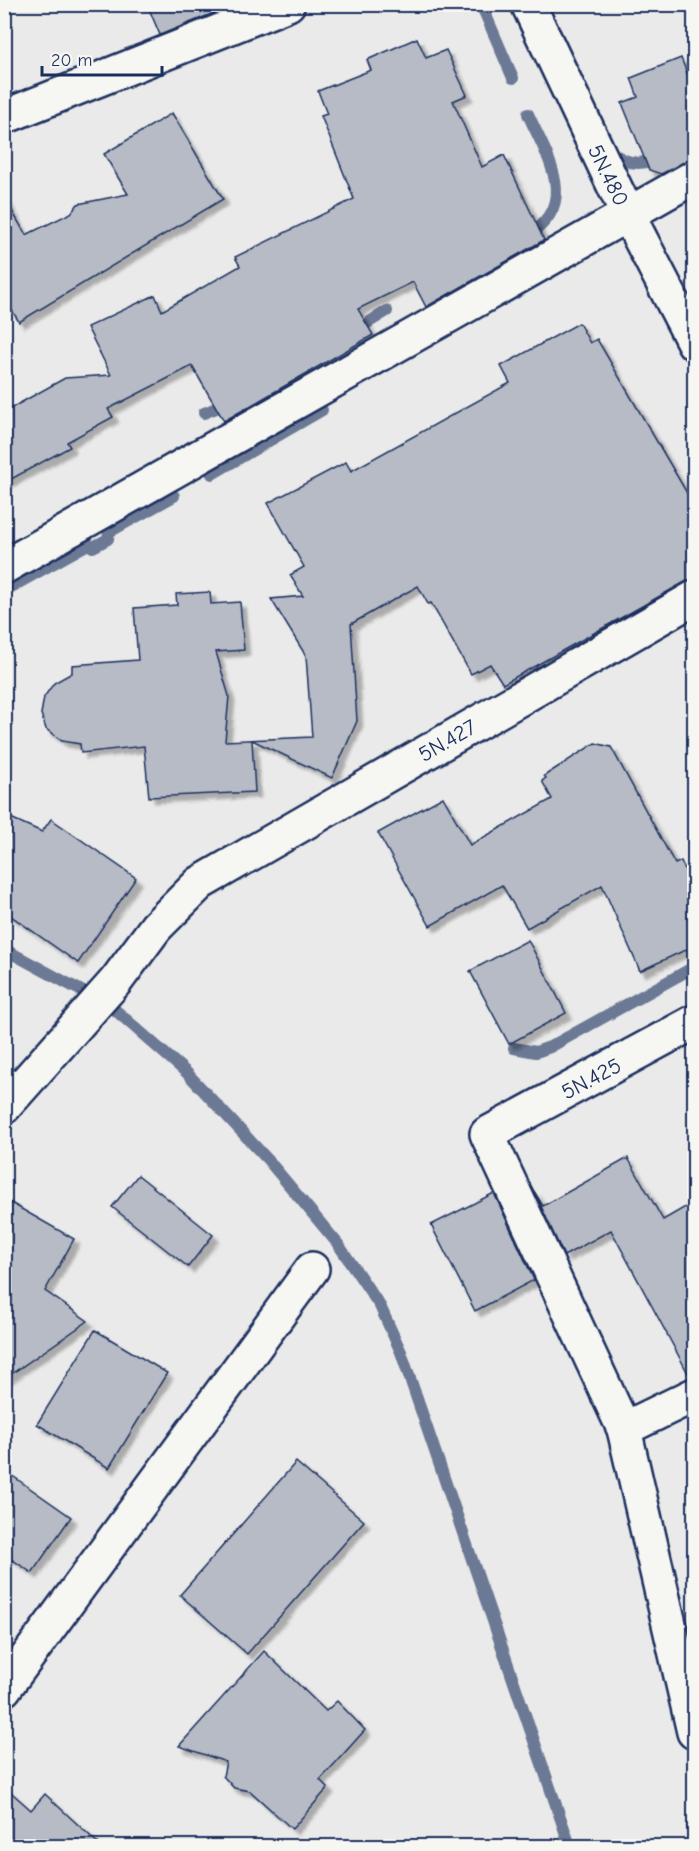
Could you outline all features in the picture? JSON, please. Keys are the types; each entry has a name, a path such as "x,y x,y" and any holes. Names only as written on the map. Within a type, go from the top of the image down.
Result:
{"street":[{"path":"4,117 288,4"},
{"name":"5N.480","path":"528,4 627,213 694,343"},
{"path":"4,567 694,177"},
{"name":"5N.427","path":"4,1107 79,1025 116,981 156,927 200,882 694,598"},
{"name":"5N.425","path":"624,1429 487,1134 694,1022"},
{"path":"4,1689 312,1269"},
{"path":"694,1395 624,1429 694,1732"}],"building":[{"path":"147,4 236,4 160,35"},
{"path":"417,38 426,58 446,50 467,95 453,101 482,167 504,155 544,240 426,307 413,282 358,309 373,335 224,421 192,366 108,409 113,417 67,442 70,447 4,483 4,412 65,378 111,375 87,327 155,295 162,311 240,266 235,257 354,199 321,116 327,114 318,91 371,70 367,60"},
{"path":"681,58 694,91 694,158 661,174 649,170 622,103 638,97 631,78"},
{"path":"172,113 223,199 19,322 4,297 4,197 26,235 71,213 78,204 128,194 104,154"},
{"path":"579,323 590,343 597,339 694,505 694,579 503,684 490,664 471,674 431,603 428,604 418,586 351,624 357,721 332,778 252,740 255,792 149,797 144,746 81,753 80,744 62,741 46,729 41,714 44,697 54,683 72,673 72,665 138,660 134,608 177,605 176,594 210,592 211,604 240,602 244,650 216,652 229,696 225,741 312,737 306,656 271,599 303,596 290,575 304,567 268,503 346,462 351,471 510,383 501,366"},
{"path":"595,743 611,747 675,864 681,861 694,890 694,946 640,971 602,885 527,928 502,885 430,926 378,833 443,797 470,845 552,799 542,781 546,778 544,776"},
{"path":"4,815 42,832 51,819 136,878 78,963 4,911"},
{"path":"528,940 566,1013 509,1044 470,971"},
{"path":"628,1158 663,1220 694,1202 694,1376 690,1377 611,1230 564,1256 534,1191 543,1206"},
{"path":"138,1175 213,1235 188,1267 112,1207"},
{"path":"494,1193 534,1280 475,1311 431,1225"},
{"path":"4,1199 74,1239 45,1291 88,1321 4,1379"},
{"path":"95,1330 167,1373 109,1468 37,1424"},
{"path":"296,1462 364,1521 247,1654 180,1595"},
{"path":"4,1470 71,1517 32,1573 4,1554"},
{"path":"264,1651 326,1711 337,1701 365,1730 320,1780 328,1788 292,1829 250,1791 234,1788 223,1776 226,1762 179,1746"},
{"path":"4,1786 31,1810 45,1794 101,1846 4,1846"}],"waterway":[{"path":"481,4 513,78"},
{"path":"526,236 543,224 552,210 556,195 550,163 528,114"},
{"path":"609,150 621,159 634,163 647,162 661,156"},
{"path":"353,332 387,311"},
{"path":"204,413 231,402"},
{"path":"212,474 322,410"},
{"path":"4,591 88,544 93,547 108,539 109,532 174,496"},
{"path":"4,949 113,1008 187,1073 268,1160 338,1244 380,1306 401,1352 570,1846"},
{"path":"514,1048 536,1052 550,1047 694,967"}]}
